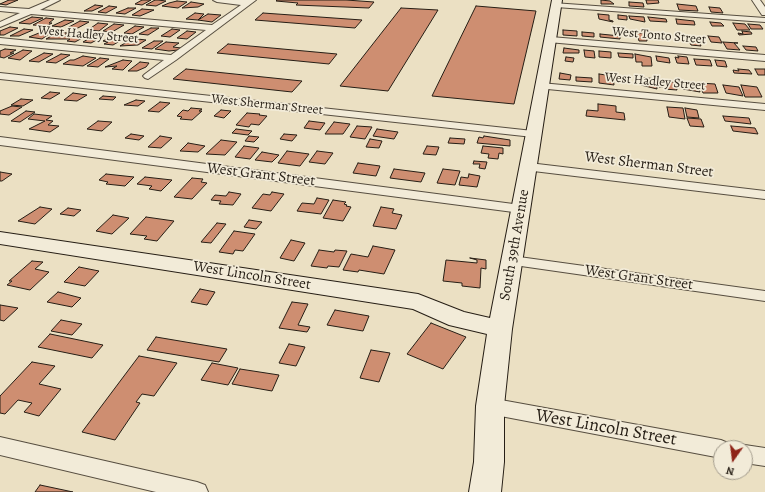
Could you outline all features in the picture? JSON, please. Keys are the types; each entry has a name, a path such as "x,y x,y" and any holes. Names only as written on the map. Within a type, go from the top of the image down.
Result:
{"street":[{"path":"0,25 56,0"},
{"path":"217,0 251,1"},
{"path":"756,0 765,13"},
{"path":"148,76 251,1"},
{"path":"557,3 765,20"},
{"name":"South 39th Avenue","path":"485,492 489,462 490,406 500,329 522,209 541,86 557,3"},
{"path":"0,9 214,28"},
{"name":"West Tonto Street","path":"551,40 765,58"},
{"name":"West Hadley Street","path":"0,41 173,58"},
{"name":"West Sherman Street","path":"0,76 534,134"},
{"path":"0,88 17,78"},
{"name":"West Hadley Street","path":"541,86 765,106"},
{"name":"West Grant Street","path":"0,141 522,209"},
{"name":"West Sherman Street","path":"529,167 765,195"},
{"name":"West Lincoln Street","path":"0,238 418,302 458,319 500,329"},
{"name":"West Grant Street","path":"512,261 765,296"},
{"name":"West Lincoln Street","path":"490,406 713,448"},
{"path":"0,446 197,492"},
{"path":"753,455 765,457"}],"building":[{"path":"9,0 18,0 6,5 0,4"},
{"path":"142,0 151,0 142,5 135,4"},
{"path":"155,0 166,1 156,6 146,5"},
{"path":"346,0 374,2 369,8 296,5 298,3 276,1"},
{"path":"601,0 610,1 614,4 601,4"},
{"path":"646,0 658,0 659,3 647,4"},
{"path":"177,1 187,2 178,8 162,6 169,3"},
{"path":"191,2 204,4 198,7 182,8"},
{"path":"629,2 643,3 644,7 629,6"},
{"path":"677,4 696,6 698,11 679,10"},
{"path":"95,5 103,6 92,11 84,11"},
{"path":"109,6 117,7 106,13 98,12"},
{"path":"476,6 536,11 514,104 432,96"},
{"path":"709,7 720,8 723,13 711,12"},
{"path":"128,8 136,8 125,14 116,13"},
{"path":"401,8 438,10 388,91 340,86"},
{"path":"142,9 154,10 140,16 132,15"},
{"path":"195,13 204,14 198,20 186,19"},
{"path":"263,13 362,20 355,28 255,20"},
{"path":"208,14 221,15 212,22 198,20"},
{"path":"598,14 609,15 609,20 613,22 599,19"},
{"path":"618,15 627,16 627,20 618,19"},
{"path":"629,16 644,17 645,22 630,19"},
{"path":"32,17 43,18 30,24 19,23"},
{"path":"648,17 666,19 667,22 650,21"},
{"path":"46,18 54,19 49,23 52,23 47,26 33,25"},
{"path":"676,19 694,21 695,25 677,24"},
{"path":"65,20 74,21 61,27 52,26"},
{"path":"80,21 89,22 76,29 67,28"},
{"path":"710,22 721,23 724,26 712,26"},
{"path":"98,23 108,24 99,31 88,30"},
{"path":"733,23 745,24 750,30 737,30"},
{"path":"114,24 124,25 112,32 103,31"},
{"path":"748,24 760,25 763,29 751,29"},
{"path":"135,26 144,27 132,34 124,33"},
{"path":"10,27 18,28 4,35 0,35 0,31"},
{"path":"151,28 159,28 148,35 139,34"},
{"path":"24,29 33,30 19,36 10,36"},
{"path":"172,29 180,30 170,37 161,36"},
{"path":"563,30 577,31 577,36 563,35"},
{"path":"44,31 53,31 42,39 29,37"},
{"path":"187,31 196,32 187,39 177,38"},
{"path":"742,31 751,32 752,34 739,35 738,33 743,34"},
{"path":"59,32 68,33 61,36 72,37 79,34 88,35 75,42 67,41 70,39 46,39"},
{"path":"582,32 594,33 594,37 582,36"},
{"path":"637,33 646,33 647,41 639,41"},
{"path":"600,34 620,36 620,39 600,37"},
{"path":"95,35 104,36 91,43 83,42"},
{"path":"708,36 719,37 722,43 711,42"},
{"path":"111,37 125,38 113,45 104,44 108,42 103,41"},
{"path":"129,38 146,40 138,45 120,46 127,42 123,41"},
{"path":"154,41 163,41 152,49 142,48"},
{"path":"689,41 699,41 701,46 691,45"},
{"path":"166,42 179,43 173,47 181,48 178,50 169,51 155,49"},
{"path":"723,42 738,43 734,43 740,50 727,49"},
{"path":"228,44 337,54 329,64 217,53"},
{"path":"743,46 756,47 758,51 746,50"},
{"path":"564,48 579,50 579,53 563,53"},
{"path":"5,49 16,50 10,53 14,53 4,58 0,57 0,51"},
{"path":"23,50 32,51 20,60 8,58"},
{"path":"584,50 594,51 595,58 585,57"},
{"path":"599,51 611,52 611,58 599,57"},
{"path":"44,53 53,54 39,62 29,61"},
{"path":"618,53 633,54 633,58 619,57"},
{"path":"61,54 70,55 56,63 46,62"},
{"path":"635,54 651,57 652,66 642,66 642,62 636,62"},
{"path":"83,56 96,58 83,66 63,64 70,60"},
{"path":"656,56 669,58 670,63 657,61"},
{"path":"678,56 687,57 689,64 677,63 675,57 679,58"},
{"path":"566,57 574,58 573,62 565,61"},
{"path":"100,58 109,59 98,67 87,66"},
{"path":"694,59 710,60 712,66 696,65"},
{"path":"123,60 132,61 123,70 112,69 117,66 105,67"},
{"path":"715,60 725,61 727,67 717,66"},
{"path":"140,62 149,63 146,67 137,71 128,71"},
{"path":"186,69 302,81 292,92 173,79"},
{"path":"738,69 749,70 752,74 734,73 733,70 739,71"},
{"path":"755,69 765,69 765,75 758,75"},
{"path":"560,73 571,75 570,80 559,79"},
{"path":"599,74 613,76 614,85 599,83"},
{"path":"576,77 592,78 592,82 576,81"},
{"path":"640,77 656,79 657,89 641,85"},
{"path":"681,81 697,83 700,92 683,89"},
{"path":"658,82 675,82 677,90 659,87"},
{"path":"699,83 715,84 718,93 703,93"},
{"path":"723,85 739,87 743,96 726,93"},
{"path":"741,85 757,87 762,97 745,97"},
{"path":"50,92 60,93 50,99 41,98"},
{"path":"73,93 87,95 77,101 64,100"},
{"path":"103,96 116,97 113,100 99,99"},
{"path":"21,99 33,100 23,106 11,105"},
{"path":"136,100 145,101 138,106 124,105"},
{"path":"160,102 170,103 159,112 148,111"},
{"path":"598,104 616,106 616,112 624,113 625,120 586,116 587,110 598,111"},
{"path":"12,106 22,107 9,115 0,114 0,111"},
{"path":"667,107 683,108 685,119 669,117"},
{"path":"191,108 202,109 199,111 202,111 192,120 180,119 182,117 177,116 183,110 188,111"},
{"path":"685,108 697,110 699,118 687,117"},
{"path":"221,110 231,111 224,118 214,116"},
{"path":"26,111 35,112 20,122 11,121"},
{"path":"247,113 267,116 259,125 251,124 249,127 236,125"},
{"path":"34,114 52,116 46,120 53,121 48,125 59,126 50,132 29,129 45,121 28,119"},
{"path":"723,116 749,118 751,124 725,121"},
{"path":"687,118 701,119 704,127 690,126"},
{"path":"98,121 112,122 102,131 87,129"},
{"path":"309,121 325,123 320,130 304,128"},
{"path":"334,122 350,124 343,134 325,134"},
{"path":"357,126 372,127 365,139 350,137"},
{"path":"731,126 755,128 758,134 733,131"},
{"path":"236,129 252,131 248,135 232,133"},
{"path":"377,129 398,132 394,139 373,136"},
{"path":"131,134 144,136 139,140 125,138"},
{"path":"284,134 297,135 292,141 280,139"},
{"path":"160,136 172,138 161,148 148,147"},
{"path":"249,136 259,137 254,142 245,141"},
{"path":"484,136 510,140 510,146 477,143 479,137 483,138"},
{"path":"450,138 465,139 464,144 448,143"},
{"path":"370,139 382,141 379,148 366,147"},
{"path":"221,140 237,142 225,155 206,154"},
{"path":"188,143 205,146 198,152 180,151"},
{"path":"244,146 259,148 250,159 235,157"},
{"path":"427,146 439,147 436,155 423,154"},
{"path":"483,146 503,148 503,154 499,153 498,159 488,158 489,154 481,153"},
{"path":"287,151 309,154 300,166 278,163"},
{"path":"317,151 333,153 325,164 309,162"},
{"path":"262,152 279,155 272,162 255,160"},
{"path":"474,161 487,162 485,169 479,168 480,164 473,164"},
{"path":"358,163 380,166 376,176 353,173"},
{"path":"394,169 425,173 421,182 390,178"},
{"path":"443,169 460,171 455,185 437,183"},
{"path":"0,172 12,174 0,181"},
{"path":"106,174 134,177 125,186 106,184 108,182 99,180"},
{"path":"469,174 480,176 477,187 459,185 461,177 468,178"},
{"path":"145,177 172,180 161,191 149,189 152,186 137,184"},
{"path":"192,178 203,179 201,182 207,183 192,199 174,197"},
{"path":"229,192 241,194 233,205 219,204 221,201 211,200 215,195 226,196"},
{"path":"272,192 284,194 271,211 252,208 263,194 270,195"},
{"path":"317,198 329,200 321,214 297,211 302,203 314,204"},
{"path":"333,200 346,202 344,204 347,205 346,206 351,207 343,221 323,218"},
{"path":"40,207 52,209 35,224 18,221"},
{"path":"381,207 394,209 392,213 402,215 396,229 373,226"},
{"path":"68,208 81,210 74,216 60,214"},
{"path":"113,215 129,218 112,234 96,231"},
{"path":"146,217 174,221 157,241 144,239 147,236 130,234"},
{"path":"249,220 262,222 256,229 244,227"},
{"path":"217,223 226,224 211,243 201,242"},
{"path":"234,231 255,234 243,251 235,250 233,254 219,252"},
{"path":"291,240 305,243 294,261 280,258"},
{"path":"373,246 395,250 384,274 359,270 358,272 343,270 351,254 368,257"},
{"path":"319,250 334,252 335,250 347,251 339,267 328,266 327,268 311,266"},
{"path":"470,258 486,260 486,269 481,268 480,288 462,286 462,283 443,281 446,260 477,263 477,260"},
{"path":"32,261 43,262 35,269 49,272 30,290 7,285 12,281 9,281"},
{"path":"79,267 99,271 85,286 64,282"},
{"path":"200,289 215,292 207,305 191,302"},
{"path":"58,292 81,298 72,307 47,302"},
{"path":"292,302 308,304 298,325 310,327 307,332 279,328"},
{"path":"0,305 18,308 4,321 0,320"},
{"path":"335,310 369,316 363,331 327,325"},
{"path":"61,320 82,324 72,335 51,331"},
{"path":"431,323 466,337 443,369 407,354"},
{"path":"50,334 103,345 92,358 38,347"},
{"path":"156,337 227,349 219,362 147,350"},
{"path":"289,344 305,347 296,366 279,363"},
{"path":"371,350 390,353 379,382 360,378"},
{"path":"139,356 177,363 154,396 142,394 136,402 140,403 115,440 82,432"},
{"path":"32,362 55,366 39,384 61,389 39,416 24,412 32,403 18,400 5,414 0,413 0,396"},
{"path":"212,363 238,368 228,385 201,380"},
{"path":"240,369 279,375 272,391 232,384"},
{"path":"40,485 73,492 35,492"}]}
